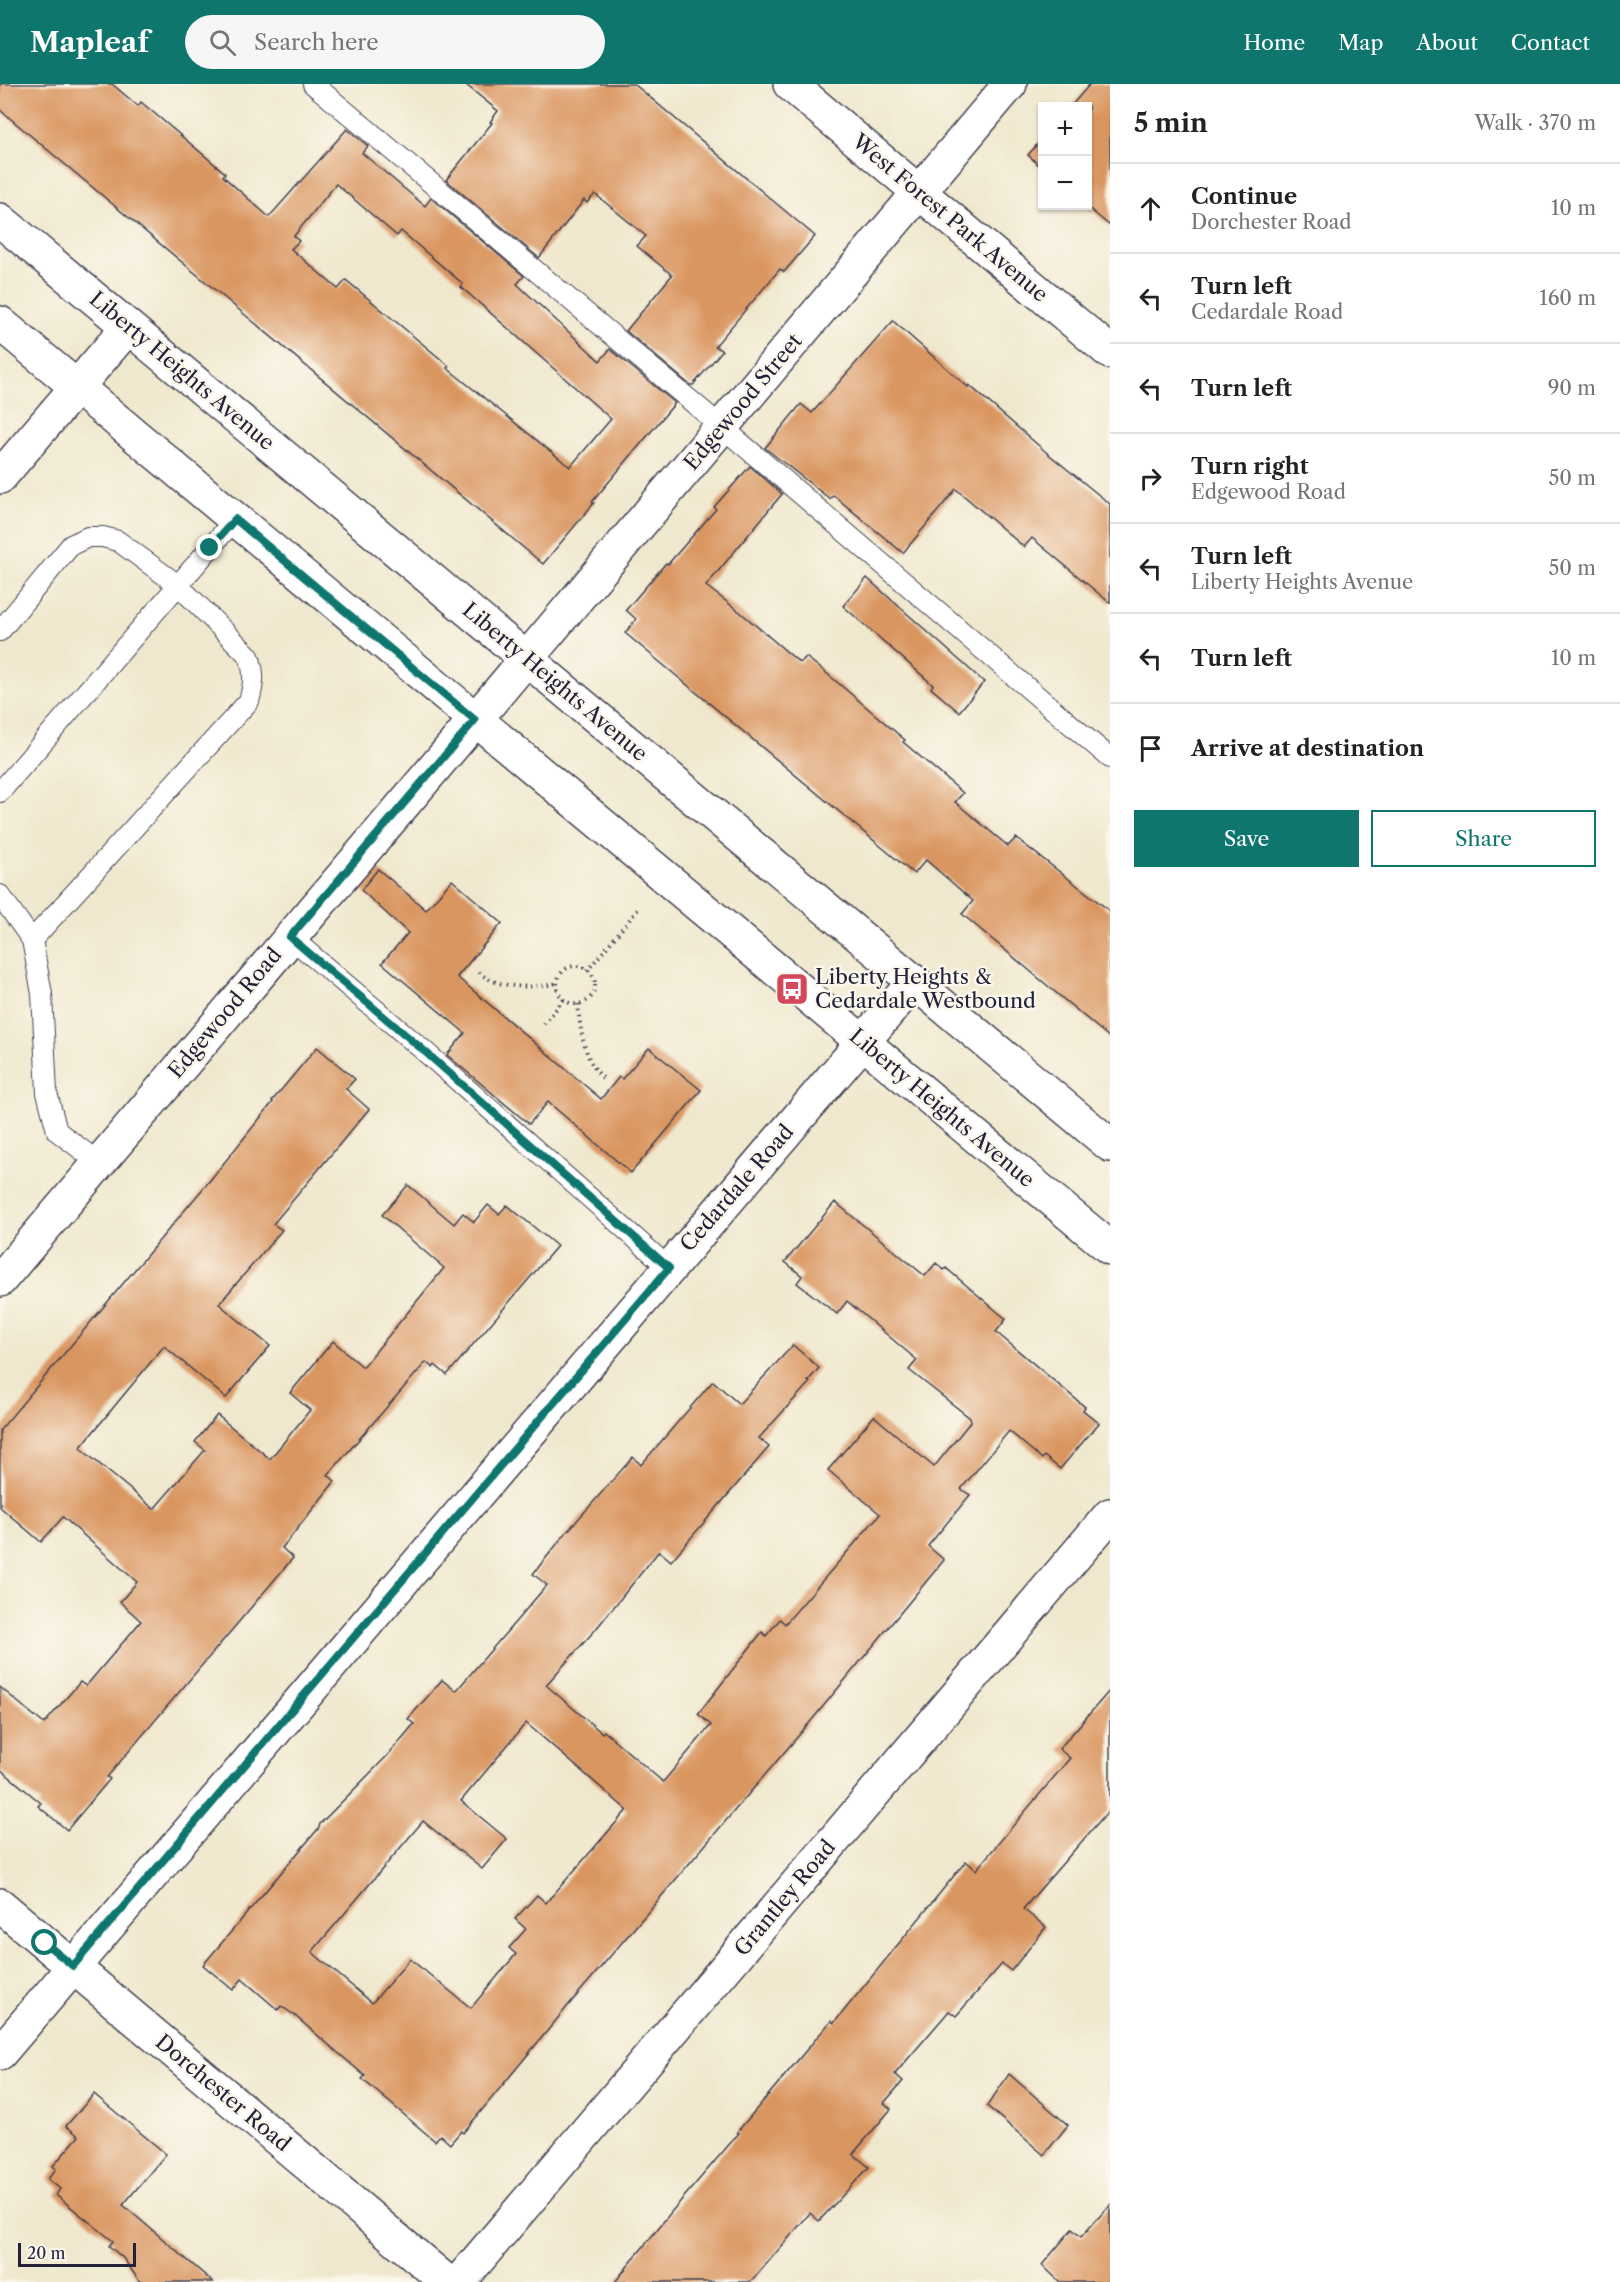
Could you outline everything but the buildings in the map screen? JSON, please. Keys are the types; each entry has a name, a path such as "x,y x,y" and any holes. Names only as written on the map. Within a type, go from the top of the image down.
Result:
{"street":[{"name":"West Forest Park Avenue","path":"790,84 1110,352"},
{"name":"Edgewood Street","path":"475,720 1010,84"},
{"name":"Liberty Heights Avenue","path":"0,220 1110,1145"},
{"name":"Liberty Heights Avenue","path":"0,322 1110,1248"},
{"path":"0,477 129,327"},
{"name":"Edgewood Road","path":"0,1280 475,720"},
{"name":"Cedardale Road","path":"0,2053 914,982"},
{"name":"Grantley Road","path":"459,2282 1110,1515"},
{"name":"Dorchester Road","path":"0,1905 447,2282"}],"lane":[{"path":"313,84 722,427 1110,758"},
{"path":"0,792 235,519"},
{"path":"0,631 70,545 88,537 103,537 118,541 178,585 249,656 254,671 254,684 249,701 32,940"},
{"path":"0,896 32,940 42,994 48,1093 57,1131 99,1163"},
{"path":"290,937 422,1049 669,1268"}],"path":[{"path":"587,971 639,908"},
{"path":"579,967 587,971 593,978 594,990 587,1000 578,1004 564,999 557,990 557,983 562,973 567,969 579,967"},
{"path":"479,972 488,979 523,987 542,987 557,983"},
{"path":"544,1024 564,999"},
{"path":"578,1004 584,1044 592,1065 604,1079"}],"place":[{"name":"Liberty Heights & Cedardale Westbound","path":"792,989"}],"route":[{"path":"45,1943 73,1966 669,1268 422,1049 290,937 475,720 235,519 210,548"}]}
